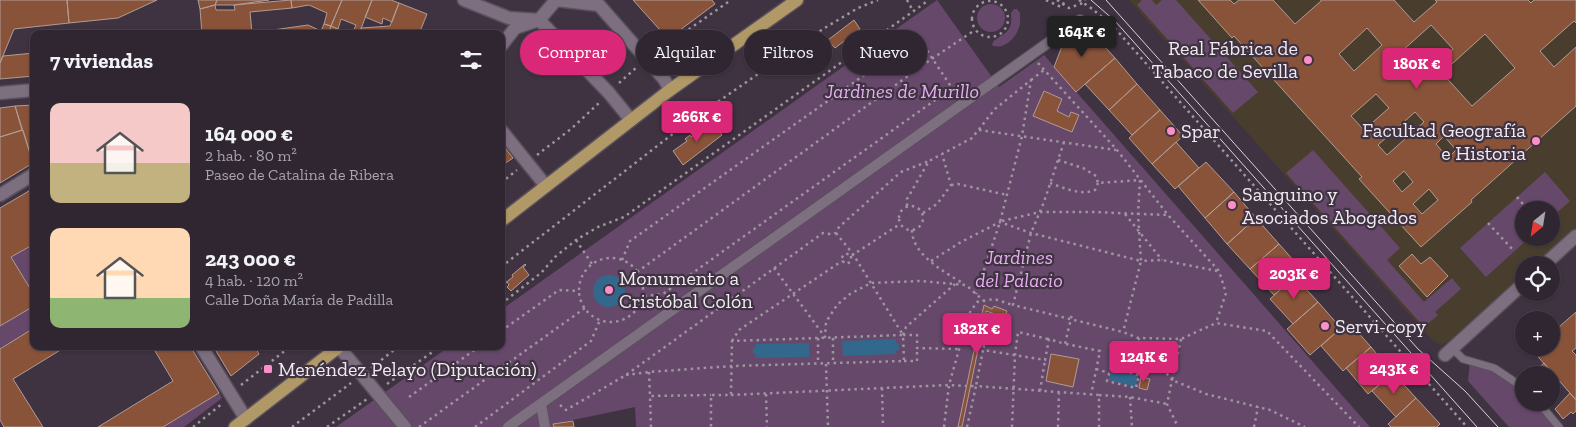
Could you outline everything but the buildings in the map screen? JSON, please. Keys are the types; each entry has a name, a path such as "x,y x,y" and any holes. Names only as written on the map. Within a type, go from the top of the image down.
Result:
{"main road":[{"path":"505,217 670,90 797,0"},
{"path":"236,427 335,350"}],"street":[{"path":"464,0 510,18 540,20 631,120"},
{"path":"505,41 515,28 540,20 556,0 599,4 664,80 670,90"},
{"path":"508,427 1080,20"},
{"path":"0,93 30,90"},
{"path":"505,135 546,186"},
{"path":"0,195 30,176"},
{"path":"1554,256 1576,236"},
{"path":"1448,351 1515,292"},
{"path":"203,350 246,419"},
{"path":"341,350 405,427"},
{"path":"541,404 545,427"}],"lane":[{"path":"1448,351 1463,359 1494,368 1515,382"},
{"path":"1546,411 1560,427"}],"path":[{"path":"688,30 731,0"},
{"path":"505,264 683,126 823,29 858,8 878,0"},
{"path":"906,0 914,11"},
{"path":"505,301 541,273 555,257 576,240 598,227 624,217 929,0"},
{"path":"1046,0 1060,7 1066,0"},
{"path":"1057,0 1070,8 1084,2"},
{"path":"1079,0 1113,26 1466,427"},
{"path":"983,1 995,1 1004,8 1008,19 1005,30 996,37 984,37 975,30 971,19 974,8 983,1"},
{"path":"637,272 933,58 975,30"},
{"path":"622,260 630,241 918,37 952,88 663,294 642,296"},
{"path":"1028,57 1036,61 1117,150 1168,216 1219,271 1226,293 1216,323"},
{"path":"614,87 636,68"},
{"path":"550,397 566,410 626,375 823,233 836,232 901,172 929,161 972,138 995,109 1044,70"},
{"path":"976,294 1007,195 1022,136 1031,80"},
{"path":"505,180 517,171 521,154 536,156 571,129 601,101"},
{"path":"979,130 1117,150"},
{"path":"1014,305 1031,233 1064,142"},
{"path":"942,154 951,185"},
{"path":"1050,184 1076,192 1090,193 1095,190 1098,183 1096,176 1083,168 1058,160"},
{"path":"907,206 918,208 923,213 922,224 916,230 905,229 900,224 900,213 907,206 907,199 929,161"},
{"path":"1098,183 1140,180"},
{"path":"1123,332 1141,261 1138,214 1140,180"},
{"path":"923,213 937,204 951,185 958,184 1007,195"},
{"path":"1517,198 1520,201"},
{"path":"931,261 961,242 1000,222 1040,212 1125,213 1168,216"},
{"path":"1125,213 1162,260"},
{"path":"1000,222 1031,233 1141,261 1162,260 1219,271"},
{"path":"1488,223 1514,251"},
{"path":"732,395 732,341 739,330 842,261 841,259 844,254 852,255 900,224"},
{"path":"912,230 914,243 918,250 966,285 984,301"},
{"path":"836,232 871,283 903,335"},
{"path":"576,240 592,264"},
{"path":"842,261 847,264 850,263 852,255"},
{"path":"606,258 622,260 637,272 642,284 642,296 639,305 627,318 609,322 600,320 584,308 580,300 579,291 582,276 598,260 606,258"},
{"path":"774,268 825,337"},
{"path":"825,337 826,322 837,305 850,294 871,283 920,280 966,285"},
{"path":"904,361 903,335 906,327 955,284"},
{"path":"505,328 559,290 579,291"},
{"path":"944,427 949,385 969,314 977,302 994,299 1123,332 1138,338 1181,339 1216,323 1267,331 1359,427"},
{"path":"419,427 584,308"},
{"path":"1065,344 1072,314"},
{"path":"475,427 591,341 600,320"},
{"path":"967,427 987,331 982,330"},
{"path":"1012,427 1015,355 1018,332 1100,351 1090,395"},
{"path":"626,375 732,366 917,360 918,348 917,335 732,341"},
{"path":"818,338 818,364"},
{"path":"833,338 834,363"},
{"path":"1138,338 1172,380 1206,394 1270,410 1305,427"},
{"path":"1177,426 1167,404 1181,339"},
{"path":"1040,391 1049,340"},
{"path":"918,348 958,349"},
{"path":"292,427 394,350"},
{"path":"409,397 474,350"},
{"path":"983,350 1045,360"},
{"path":"826,364 828,427"},
{"path":"1111,367 1140,375 1136,388 1107,380 1109,373 1111,367"},
{"path":"1096,369 1109,373"},
{"path":"649,372 651,427"},
{"path":"650,396 732,395 827,389 967,386"},
{"path":"972,386 1130,397 1167,404"},
{"path":"882,388 883,427"},
{"path":"766,393 767,427"},
{"path":"1058,427 1059,393"},
{"path":"711,395 711,427"},
{"path":"1099,395 1099,427"},
{"path":"1130,397 1132,427"},
{"path":"1254,427 1258,407"}],"shaded area":[{"path":"1129,0 1576,0 1576,228 1560,242 1560,201 1515,201 1515,246 1556,246 1545,256 1515,256 1515,283 1448,342 1441,345 1433,341"}],"green space":[{"name":"Jardines del Palacio","path":"937,0 999,87 1044,55 1370,427 636,427 635,407 554,424 554,427 336,427 444,350 505,350 505,307 842,68 842,75 927,75 927,30 895,30"},
{"path":"1142,0 1152,0 1156,5 1162,0 1176,0 1258,92 1233,113 1137,5"},
{"path":"991,4 1001,8 1005,18 1001,28 991,32 981,28 977,18 981,8"},
{"path":"1014,9 1017,9 1020,13 1020,24 1016,33 1004,45 992,45 1009,29 1011,13"},
{"path":"1313,150 1400,248 1387,260 1424,302 1452,278 1461,289 1435,312 1438,315 1424,327 1286,173"},
{"path":"1545,172 1570,201 1560,210 1560,201 1515,201 1515,246 1520,246 1486,277 1460,248"},
{"path":"30,246 30,288 11,257"},
{"path":"30,308 30,330 0,349 0,326"},
{"path":"1470,361 1494,368 1515,382 1515,411 1545,411 1559,427 1509,427 1468,381"},
{"path":"219,393 222,398 184,427 163,427"}],"water":[{"path":"609,275 621,279 625,291 621,303 609,307 597,303 593,291 597,279"},
{"path":"896,339 899,349 896,351 896,354 843,356 842,341"},
{"path":"809,343 809,357 756,358 756,355 752,352 756,344"},
{"path":"1112,369 1138,376 1135,387 1109,380"}],"tram line":[{"path":"1091,0 1115,21 1477,427"},
{"path":"1106,0 1418,349 1465,391 1498,427"}],"place":[{"name":"Real Fábrica de Tabaco de Sevilla","path":"1308,60"},
{"name":"Spar","path":"1171,131"},
{"name":"Facultad Geografía e Historia","path":"1536,141"},
{"name":"Sanguino y Asociados Abogados","path":"1232,205"},
{"name":"Monumento a Cristóbal Colón","path":"609,290"},
{"name":"Servi-copy","path":"1325,326"},
{"name":"Menéndez Pelayo (Diputación)","path":"268,369"}],"park label":[{"name":"Jardines de Murillo","path":"902,91"}]}
